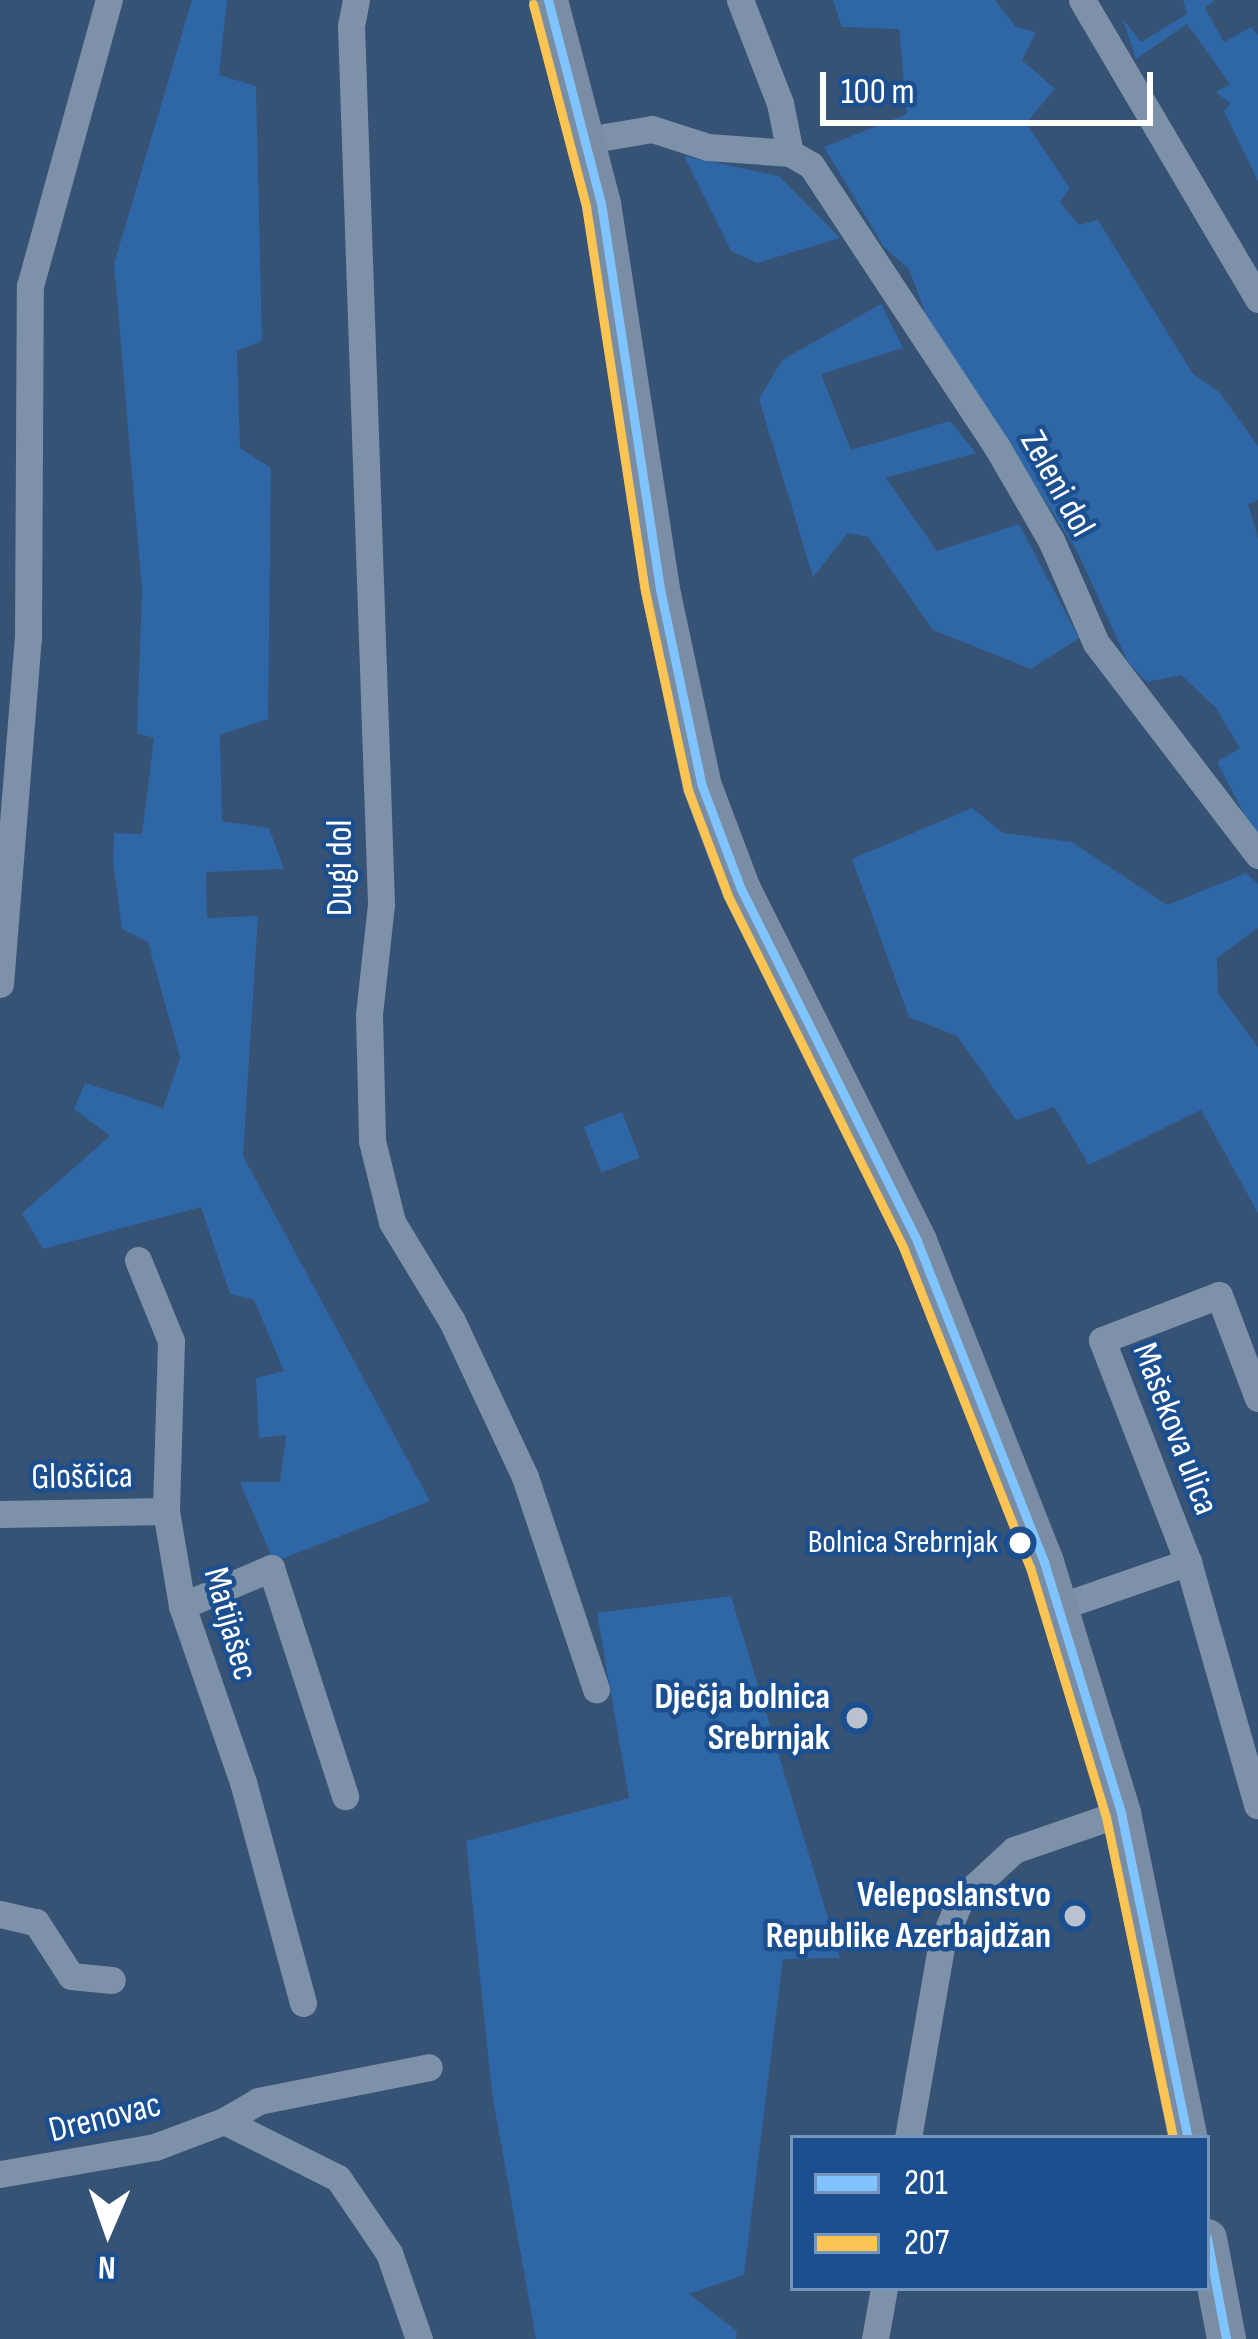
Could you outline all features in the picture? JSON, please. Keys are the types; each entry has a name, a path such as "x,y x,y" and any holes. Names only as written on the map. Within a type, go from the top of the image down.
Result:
{"main road":[{"path":"548,0 587,140 670,649 702,786 741,889 917,1241 1059,1607 1121,1813 1187,2135"},
{"path":"1210,2254 1226,2339"}],"street":[{"path":"0,984 30,286 109,0"},
{"name":"Dugi dol","path":"356,0 351,26 380,904 369,1015 372,1141 392,1222 452,1321 525,1477 596,1690"},
{"path":"587,140 652,130 708,147 790,154 780,103 740,0"},
{"path":"1082,0 1258,299"},
{"name":"Zeleni dol","path":"790,154 832,188 908,319 997,447 1096,643 1258,855"},
{"name":"Matijašec","path":"138,1260 171,1340 166,1511 182,1606 243,1782 303,2003"},
{"name":"Mašekova ulica","path":"1257,1805 1188,1562 1102,1340 1219,1295 1258,1398"},
{"name":"Gloščica","path":"0,1514 166,1511"},
{"name":"Mašekova ulica","path":"1059,1607 1188,1562"},
{"path":"182,1606 271,1568 345,1796"},
{"path":"908,2135 940,1946 959,1900 1014,1850 1121,1813"},
{"path":"0,1914 36,1922 70,1976 112,1980"},
{"name":"Drenovac","path":"0,2174 155,2146 224,2121 258,2102 430,2067"},
{"path":"224,2121 338,2179 389,2253 419,2338"},
{"path":"875,2339 883,2291"}],"shaded area":[{"path":"192,0 227,0 219,75 256,86 262,341 237,351 240,448 271,468 268,719 220,735 222,821 269,828 284,869 206,872 207,918 258,916 243,1156 430,1501 274,1562 240,1482 280,1482 286,1435 259,1438 256,1378 284,1371 254,1300 230,1294 201,1207 43,1249 22,1213 110,1136 74,1109 85,1083 163,1108 180,1058 148,942 122,929 113,863 114,833 142,834 154,738 137,733 142,590 114,264"},
{"path":"833,0 995,0 1016,27 1036,32 1022,60 1055,89 1026,123 1070,188 1060,202 1079,225 1098,220 1193,374 1219,392 1258,446 1258,500 1248,504 1258,538 1258,841 1217,762 1240,748 1215,707 1181,675 1147,682 1128,662 1076,549 928,320 909,269 884,247 824,147 907,114 899,29 842,27"},
{"path":"1183,0 1215,0 1205,8 1224,42 1251,27 1258,35 1258,181 1224,111 1231,104 1216,92 1230,84 1187,24 1136,59 1123,19 1141,42 1187,14"},
{"path":"684,156 779,176 840,238 757,263 731,251"},
{"path":"881,304 903,348 821,374 851,450 950,421 976,453 886,478 937,551 1019,524 1079,638 1031,669 933,630 868,537 848,533 813,577 759,399 782,360"},
{"path":"972,808 1003,833 1072,842 1167,905 1246,873 1258,884 1258,928 1217,958 1218,993 1258,1047 1258,1213 1201,1110 1089,1165 1054,1107 1016,1120 957,1036 909,1017 852,859"},
{"path":"622,1112 640,1158 601,1172 584,1127"},
{"path":"731,1596 840,1958 783,1959 744,2275 689,2294 737,2331 736,2339 536,2339 492,2093 466,1841 629,1798 597,1613"}],"transit line":[{"name":"201","path":"548,0 601,203 660,589 702,786 741,889 917,1241 1044,1562 1121,1813 1187,2135"},
{"name":"207","path":"533,4 586,206 645,591 688,790 728,896 903,1247 1030,1567 1106,1817 1172,2135"},
{"name":"201","path":"1210,2254 1226,2339"}],"place":[{"name":"Bolnica Srebrnjak","path":"1020,1543"},
{"name":"Dječja bolnica Srebrnjak","path":"857,1718"},
{"name":"Veleposlanstvo Republike Azerbajdžan","path":"1075,1916"}]}
